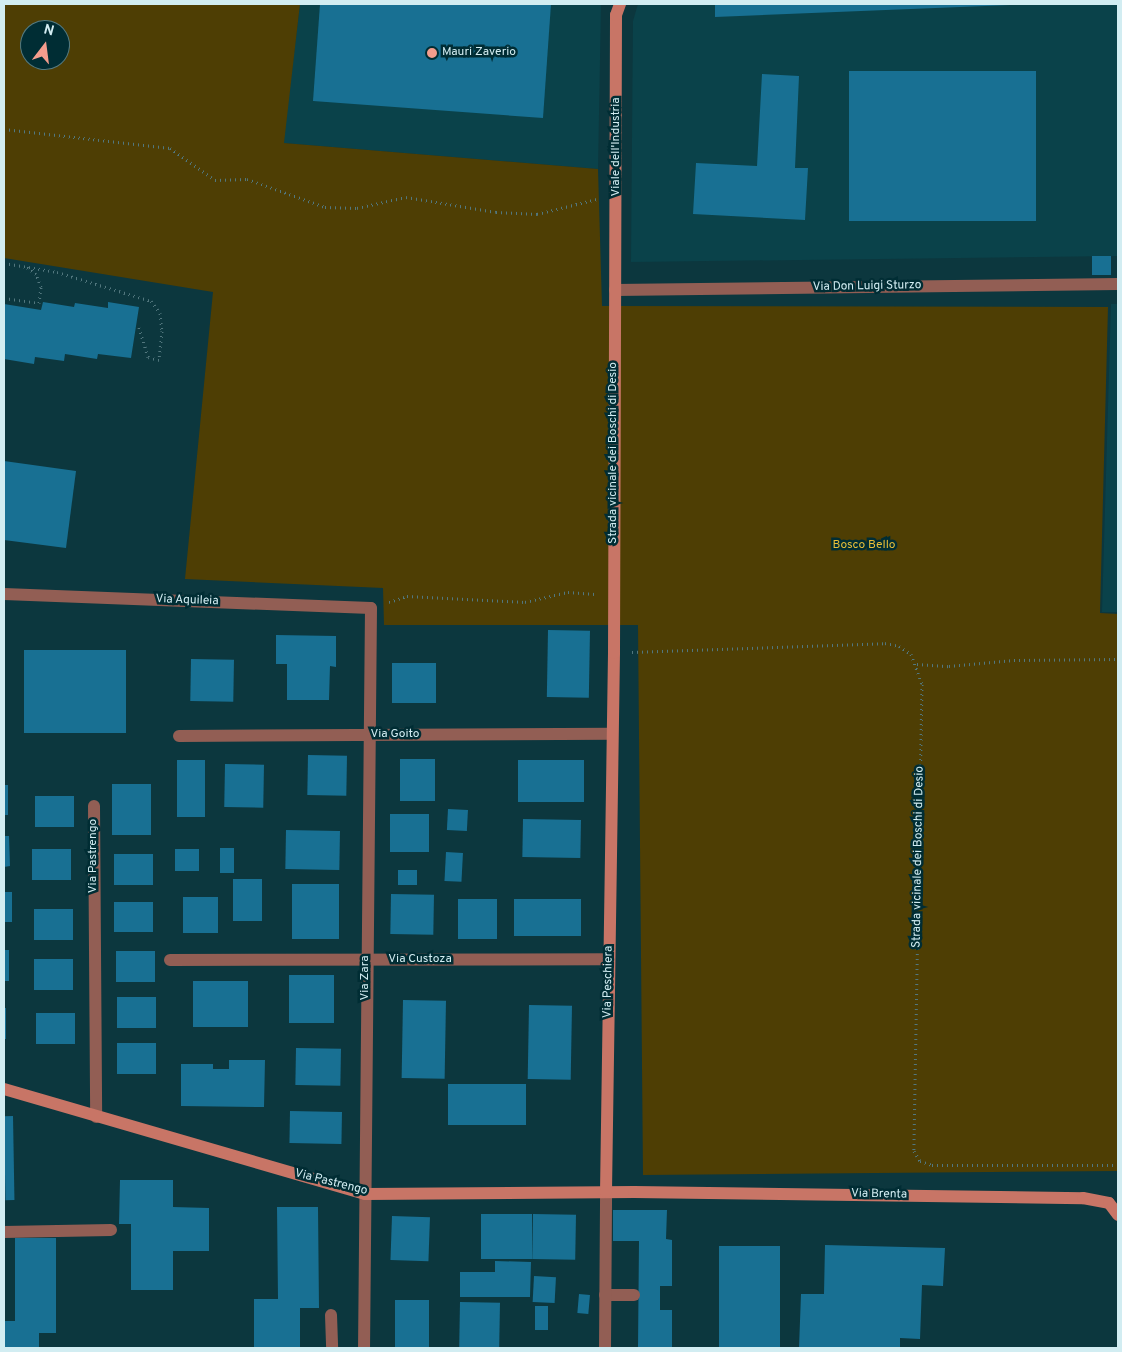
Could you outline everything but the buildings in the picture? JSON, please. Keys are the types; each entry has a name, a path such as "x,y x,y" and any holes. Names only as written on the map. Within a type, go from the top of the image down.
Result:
{"street":[{"name":"Viale dell'Industria","path":"615,290 617,193 616,16 620,4"},
{"name":"Via Don Luigi Sturzo","path":"615,290 1118,284"},
{"name":"Strada vicinale dei Boschi di Desio","path":"613,617 615,290"},
{"name":"Via Aquileia","path":"4,594 371,608"},
{"name":"Via Zara","path":"364,1348 368,736 371,608"},
{"name":"Via Peschiera","path":"605,1348 613,617"},
{"name":"Via Goito","path":"179,736 612,734"},
{"name":"Via Pastrengo","path":"94,806 96,1116"},
{"name":"Via Custoza","path":"170,960 609,959"},
{"name":"Via Pastrengo","path":"4,1090 365,1194 634,1192"},
{"name":"Via Brenta","path":"634,1192 1083,1198 1109,1203 1118,1215"},
{"path":"4,1232 111,1230"},
{"path":"605,1294 634,1295"},
{"path":"332,1315 332,1348"}],"path":[{"path":"4,129 170,148 215,180 247,179 325,207 357,208 406,197 496,212 537,214 617,193"},
{"path":"5,264 23,265 57,272 150,301 160,313 162,331 159,360 148,357 139,327"},
{"path":"4,298 39,303 41,287 36,274 23,265"},
{"path":"371,608 407,596 525,602 568,592 613,595"},
{"path":"614,653 885,643 899,646 910,654 917,664 949,666 1014,660 1118,659"},
{"name":"Strada vicinale dei Boschi di Desio","path":"917,664 922,684 914,1151 920,1160 932,1165 1118,1165"}],"shaded area":[{"path":"300,4 601,4 598,169 283,143"},
{"path":"638,4 1118,4 1118,256 631,262 633,21"},
{"path":"1111,304 1118,304 1118,612 1102,612"}],"green space":[{"name":"Bosco Bello","path":"4,4 300,4 284,143 598,169 602,306 1108,307 1100,613 1118,614 1118,1171 643,1175 638,625 384,625 383,588 185,579 213,292 4,258"}],"place":[{"name":"Mauri Zaverio","path":"432,53"}]}
